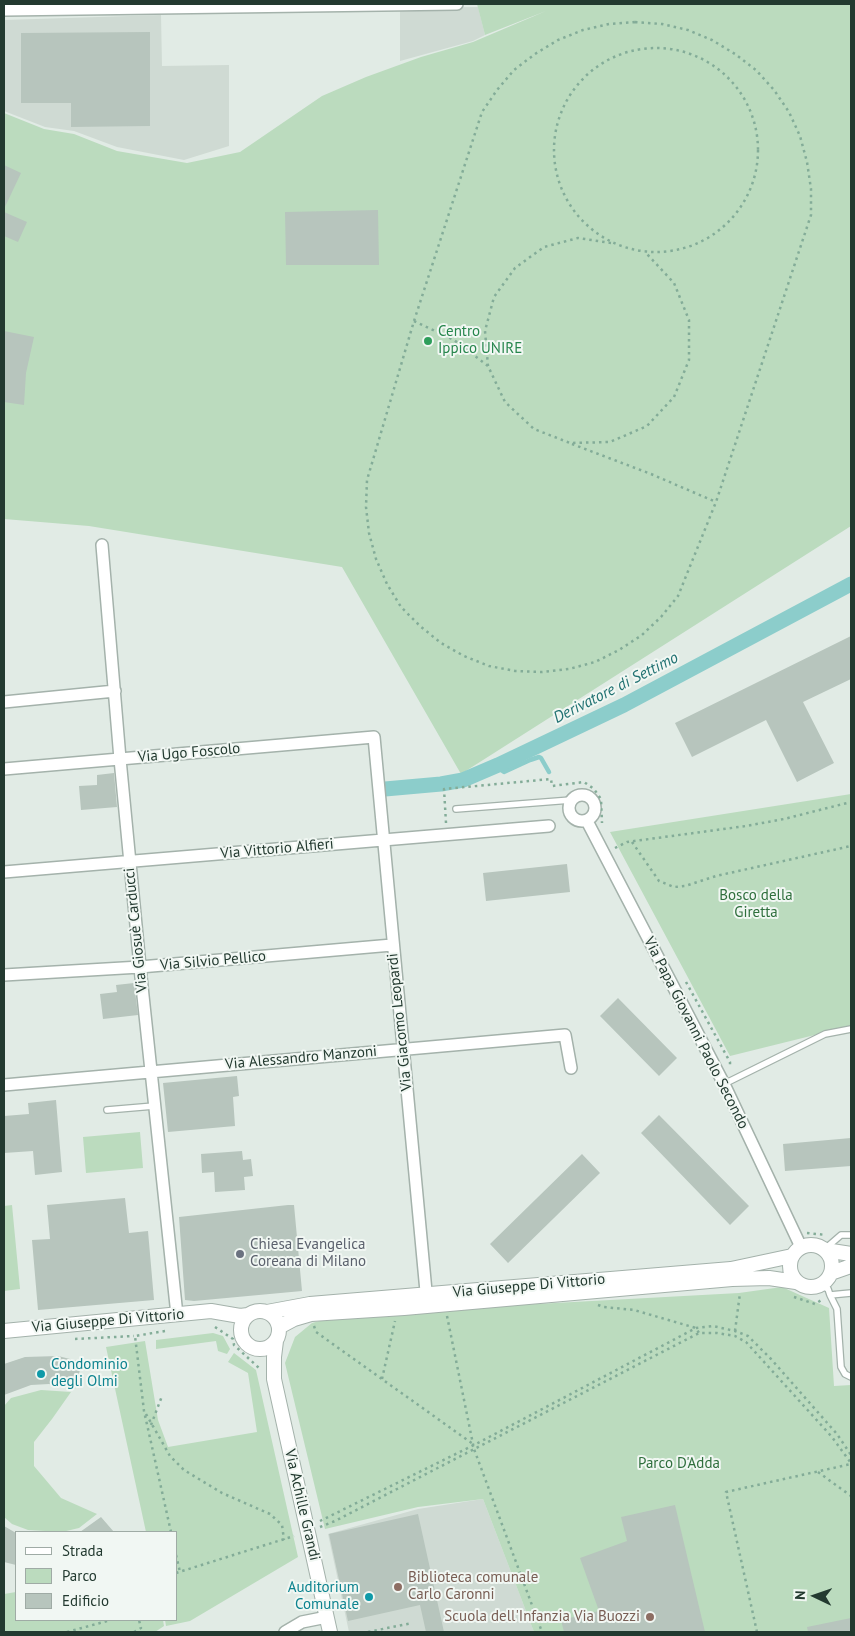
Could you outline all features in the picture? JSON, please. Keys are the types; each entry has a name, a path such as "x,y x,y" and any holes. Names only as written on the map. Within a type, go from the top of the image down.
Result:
{"street":[{"path":"4,10 457,4"},
{"name":"Via Giosuè Carducci","path":"102,545 120,759 150,1071 177,1315"},
{"path":"4,702 115,691"},
{"name":"Via Ugo Foscolo","path":"4,769 374,737"},
{"name":"Via Giacomo Leopardi","path":"374,737 392,945 427,1300"},
{"path":"579,795 586,795 593,800 596,805 596,812 593,817 582,822 576,820 571,815 569,805 571,800 579,795"},
{"name":"Via Papa Giovanni Paolo Secondo","path":"587,821 724,1084 796,1252"},
{"name":"Via Vittorio Alfieri","path":"4,872 550,826"},
{"name":"Via Silvio Pellico","path":"4,975 140,967 392,945"},
{"name":"Via Alessandro Manzoni","path":"4,1085 565,1035 571,1068"},
{"path":"825,1250 831,1259 831,1273 825,1290 808,1287 796,1282 789,1267 796,1252 814,1244 825,1250 851,1254"},
{"name":"Via Giuseppe Di Vittorio","path":"267,1312 310,1304 427,1300 731,1269 796,1252"},
{"path":"831,1273 851,1266"},
{"name":"Via Giuseppe Di Vittorio","path":"278,1334 294,1319 311,1314 404,1308 427,1300 445,1305 732,1278 769,1278 796,1282"},
{"path":"212,1311 240,1333"},
{"name":"Via Giuseppe Di Vittorio","path":"4,1331 212,1311 240,1316 248,1315"},
{"path":"253,1312 267,1312 272,1316 278,1334 266,1349 253,1348 244,1342 240,1333 240,1326 248,1315 253,1312"},
{"name":"Via Achille Grandi","path":"278,1334 274,1356 274,1379 304,1531 330,1632"},
{"name":"Via Achille Grandi","path":"253,1348 267,1365 274,1379"},
{"path":"285,1632 302,1622 327,1617"}],"lane":[{"path":"456,809 571,800"},
{"path":"724,1084 825,1034 851,1029"},
{"path":"107,1110 154,1106"},
{"path":"825,1250 839,1236 851,1235"},
{"path":"825,1290 851,1293"},
{"path":"825,1290 837,1309 841,1367 844,1374 851,1377"}],"path":[{"path":"609,24 662,24 688,30 712,40 736,54 756,70 774,90 800,136 808,162 811,189 810,215 716,502 678,596 661,617 642,635 619,650 595,662 569,669 524,672 489,666 464,656 441,643 420,626 401,606 387,584 376,559 369,533 366,507 367,480 414,321 482,112 496,90 514,70 558,40 583,30 609,24"},
{"path":"612,243 584,224 564,197 554,165 555,131 567,99 588,73 617,55 650,48 683,51 714,66 738,89 753,119 758,152 752,185 736,215 710,237 680,250 646,253 612,243 578,238 544,247 515,268 494,297 485,331 488,366 504,402 534,429 651,474 716,502"},
{"path":"570,443 610,442 647,426 674,397 689,360 689,320 674,283 646,253"},
{"path":"414,321 454,340 488,366"},
{"path":"615,848 627,842 784,819 851,802"},
{"path":"632,842 659,881 674,887 685,886 716,876 851,846"},
{"path":"792,1296 815,1304 825,1290"},
{"path":"593,1292 594,1300 598,1305 634,1310 696,1328 699,1333"},
{"path":"735,1336 739,1292 747,1292"},
{"path":"445,1305 474,1449 542,1632"},
{"path":"382,1379 396,1317 404,1308"},
{"path":"312,1323 316,1332 474,1445"},
{"path":"210,1326 217,1327 233,1339 234,1345 259,1368 260,1374"},
{"path":"178,1573 284,1540 304,1531 474,1445 696,1328 713,1326 748,1336 771,1359 837,1434 851,1455"},
{"path":"167,1330 135,1336 144,1411 171,1531"},
{"path":"304,1531 335,1521 699,1333 717,1332 735,1336 746,1342 782,1380 832,1437 851,1464 726,1492 757,1632"},
{"path":"152,1424 162,1396"},
{"path":"144,1411 170,1456 184,1470 222,1493 270,1514 282,1525 284,1540"},
{"path":"818,1472 851,1496"},
{"path":"67,1632 107,1621"},
{"path":"134,1632 141,1628 139,1621"},
{"path":"368,1632 412,1623"}],"shaded area":[{"path":"478,7 485,35 473,41 400,61 400,8"},
{"path":"161,15 162,66 229,65 229,146 184,160 117,147 74,131 45,127 4,111 4,20"},
{"path":"483,1499 534,1632 349,1632 328,1534 418,1509"}],"green space":[{"name":"Centro Ippico UNIRE","path":"477,4 851,4 851,526 461,774 342,567 89,526 4,519 4,113 44,129 74,134 117,151 187,163 240,152 322,96 366,77 421,57 473,42 546,11 485,35"},
{"name":"Bosco della Giretta","path":"851,794 851,1026 730,1056 610,832"},
{"path":"140,1132 143,1168 86,1173 83,1137"},
{"path":"12,1205 20,1289 4,1291 4,1206"},
{"name":"Parco D'Adda","path":"782,1287 829,1308 834,1386 851,1385 851,1632 534,1632 483,1499 418,1507 325,1529 285,1363 295,1337 312,1323 331,1318 445,1309 739,1293"},
{"path":"213,1333 223,1336 230,1349 227,1354 218,1351 216,1341 156,1349 156,1340"},
{"path":"145,1341 158,1420 168,1447 257,1432 248,1373 228,1362 234,1353 256,1370 298,1557 190,1621 166,1626 165,1621 178,1621 178,1531 146,1531 106,1347"},
{"path":"41,1390 71,1392 34,1442 34,1466 61,1498 97,1514 79,1528 66,1531 28,1530 12,1524 4,1517 4,1406 11,1398"},
{"path":"15,1592 15,1621 163,1621 164,1626 155,1632 4,1632 4,1594"}],"building":[{"path":"150,32 150,126 71,127 71,103 21,103 21,33"},
{"path":"4,165 21,173 4,209"},
{"path":"378,210 379,265 286,265 285,212"},
{"path":"4,212 27,222 18,242 4,236"},
{"path":"4,331 34,337 26,373 24,405 4,402"},
{"path":"851,636 851,679 803,702 834,763 797,782 766,720 692,757 675,723"},
{"path":"114,773 117,807 81,810 79,786 97,785 97,775"},
{"path":"567,864 570,892 486,901 483,873"},
{"path":"134,983 138,1015 103,1019 100,994 117,992 116,985"},
{"path":"618,998 677,1058 659,1076 600,1016"},
{"path":"237,1076 239,1096 233,1097 235,1126 168,1132 163,1083"},
{"path":"56,1100 62,1172 35,1175 33,1151 4,1153 4,1116 29,1114 28,1103"},
{"path":"659,1115 749,1206 730,1225 641,1133"},
{"path":"851,1138 851,1166 785,1171 783,1144"},
{"path":"242,1151 243,1160 251,1159 253,1176 244,1177 245,1190 215,1192 214,1172 202,1173 201,1154"},
{"path":"582,1154 600,1173 508,1263 490,1244"},
{"path":"125,1198 129,1233 148,1231 154,1300 38,1310 32,1240 50,1239 47,1205"},
{"name":"Chiesa Evangelica Coreana di Milano","path":"294,1205 302,1291 194,1301 185,1300 179,1217"},
{"name":"Condominio degli Olmi","path":"58,1356 82,1362 75,1389 49,1384 31,1385 4,1395 4,1364 25,1357"},
{"path":"675,1505 705,1632 564,1632 561,1620 599,1611 580,1558 627,1541 621,1517"},
{"path":"418,1514 444,1632 426,1632 420,1605 348,1621 329,1534"},
{"path":"101,1517 113,1531 81,1531"},
{"path":"4,1526 15,1532 15,1565 4,1562"},
{"path":"851,1618 851,1632 808,1632 807,1627"}],"waterway":[{"name":"Derivatore di Settimo","path":"385,789 463,780 498,765 624,705 851,584"},
{"path":"498,765 504,772 539,757 549,772"}],"place":[{"name":"Centro Ippico UNIRE","path":"428,341"},
{"name":"Chiesa Evangelica Coreana di Milano","path":"240,1254"},
{"name":"Condominio degli Olmi","path":"41,1374"},
{"name":"Biblioteca comunale Carlo Caronni","path":"398,1587"},
{"name":"Auditorium Comunale","path":"369,1597"},
{"name":"Scuola dell'Infanzia Via Buozzi","path":"650,1617"}]}
